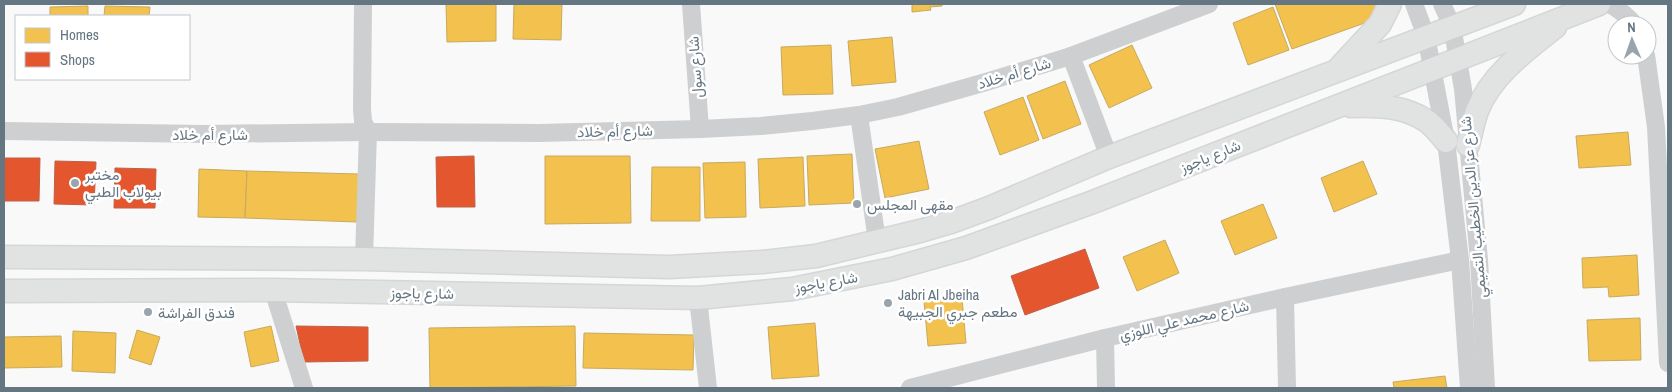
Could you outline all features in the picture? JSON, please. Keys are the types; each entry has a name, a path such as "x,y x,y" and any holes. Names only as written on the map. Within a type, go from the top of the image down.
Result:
{"main road":[{"path":"1336,71 1380,24 1390,4"},
{"name":"شارع ياجوز","path":"4,257 364,259 678,266 762,262 816,256 951,222 989,208 1109,157 1514,4"},
{"name":"شارع ياجوز","path":"4,291 273,290 698,298 792,289 892,269 957,251 1084,206 1599,4"},
{"path":"1326,110 1364,106 1384,106 1400,109 1415,114 1457,143 1491,86 1517,58 1573,13"}],"street":[{"path":"363,4 362,109 363,121 368,132 364,259"},
{"name":"شارع سول","path":"691,4 700,129"},
{"name":"شارع أم خلاد","path":"4,131 204,134 368,132 539,133 761,126 860,115 898,107 978,85 1071,56 1209,4"},
{"name":"شارع عز الدين الخطيب التميمي","path":"1414,4 1426,36 1433,69 1457,143 1479,260 1486,388"},
{"name":"شارع عز الدين الخطيب التميمي","path":"1442,4 1452,26 1459,59 1457,143 1460,260 1469,388"},
{"path":"1609,4 1625,15"},
{"path":"1071,56 1109,157"},
{"path":"1648,65 1662,125 1668,363"},
{"path":"860,115 877,242"},
{"name":"شارع محمد علي اللوزي","path":"910,388 1105,338 1460,260"},
{"path":"273,290 304,388"},
{"path":"1285,297 1286,388"},
{"path":"698,298 708,388"},
{"path":"1105,338 1106,388"}],"building: Homes":[{"path":"446,4 496,4 496,41 447,42"},
{"path":"514,4 562,4 561,40 513,39"},
{"path":"912,4 942,4 942,6 930,7 931,10 912,12"},
{"path":"1275,4 1378,4 1373,20 1292,49"},
{"path":"88,6 88,15 50,15 50,7"},
{"path":"105,6 150,7 149,15 104,15"},
{"path":"1273,7 1289,50 1248,65 1233,23"},
{"path":"892,37 896,82 852,86 848,41"},
{"path":"831,45 833,94 783,95 781,47"},
{"path":"1132,45 1152,88 1109,108 1089,65"},
{"path":"1065,81 1081,124 1043,139 1027,96"},
{"path":"1023,97 1039,140 1000,155 984,112"},
{"path":"1628,132 1631,165 1579,168 1576,136"},
{"path":"919,141 929,189 885,198 875,149"},
{"path":"852,154 854,203 809,205 807,156"},
{"path":"545,156 630,156 631,223 545,224"},
{"path":"803,157 805,206 760,208 758,159"},
{"path":"1363,161 1377,194 1334,212 1321,178"},
{"path":"745,162 746,217 705,218 703,163"},
{"path":"652,167 700,167 700,221 651,221"},
{"path":"199,169 247,171 245,218 198,217"},
{"path":"247,171 359,174 357,222 245,218"},
{"path":"1263,204 1277,238 1235,255 1221,221"},
{"path":"1165,240 1179,273 1137,291 1123,257"},
{"path":"1637,255 1639,295 1609,297 1608,287 1583,288 1582,258"},
{"path":"962,298 966,343 928,346 924,301"},
{"path":"1640,318 1641,360 1589,361 1587,320"},
{"path":"815,323 819,376 772,379 768,327"},
{"path":"271,326 279,361 251,367 244,332"},
{"path":"575,326 576,386 430,388 429,328"},
{"path":"137,330 160,337 151,365 129,358"},
{"path":"73,331 116,333 115,373 72,371"},
{"path":"584,333 694,335 693,370 583,368"},
{"path":"61,336 62,367 4,368 4,337"},
{"path":"1445,376 1447,388 1394,388 1393,382"}],"building: Shops":[{"path":"474,156 475,207 437,207 436,157"},
{"path":"4,158 40,158 39,201 4,201"},
{"name":"مختبر بيولاب الطبي","path":"55,161 96,162 94,205 54,204"},
{"path":"115,168 156,169 155,208 114,208"},
{"path":"1085,249 1099,288 1025,315 1011,276"},
{"path":"296,326 368,327 368,361 304,362"}],"place":[{"name":"مختبر بيولاب الطبي","path":"75,183"},
{"name":"مقهى المجلس","path":"857,204"},
{"name":"Jabri Al Jbeiha مطعم جبري الجبيهة","path":"888,303"},
{"name":"فندق الفراشة","path":"148,312"}]}
